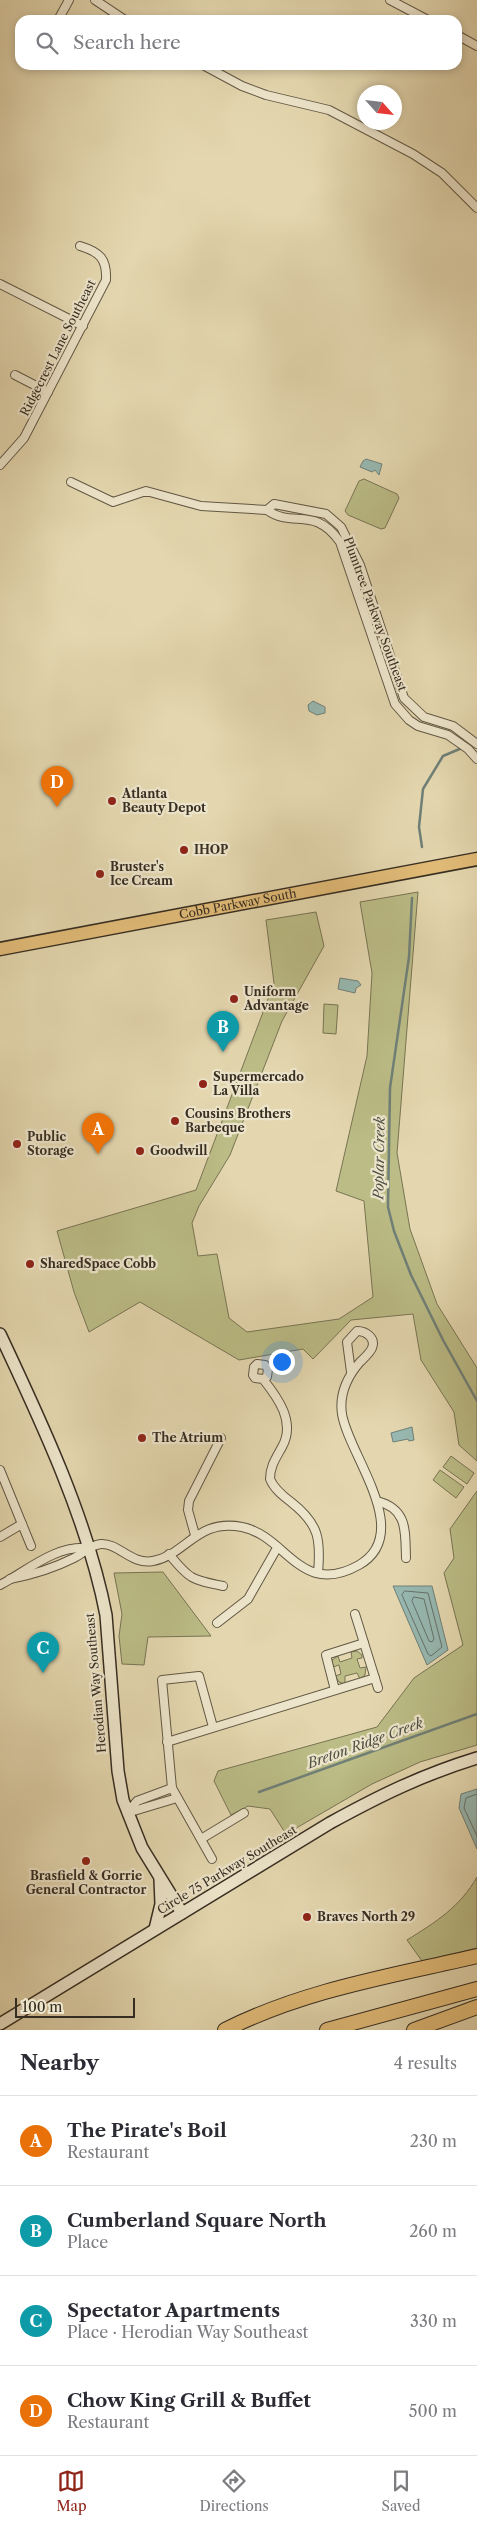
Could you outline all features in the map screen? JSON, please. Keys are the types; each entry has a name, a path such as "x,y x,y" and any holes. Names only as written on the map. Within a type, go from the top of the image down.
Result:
{"highway":[{"path":"225,2030 278,2006 308,1996 477,1956"},
{"path":"327,2030 477,1990"},
{"path":"414,2030 477,2007"}],"main road":[{"name":"Cobb Parkway South","path":"0,949 474,860"}],"street":[{"path":"61,15 69,0"},
{"path":"95,0 118,15"},
{"path":"390,0 418,15"},
{"path":"462,38 477,46"},
{"path":"212,70 242,86 266,95 329,110 404,150 442,173 477,208"},
{"name":"Ridgecrest Lane Southeast","path":"0,465 19,446 106,280 105,261 100,254 80,246"},
{"path":"0,284 83,326"},
{"path":"15,375 48,392"},
{"name":"Plumtree Parkway Southeast","path":"71,482 113,502 146,491 201,506 267,510 273,515 314,520 332,531 344,554 395,704 408,720 418,726 448,735 468,749 477,759"},
{"name":"Plumtree Parkway Southeast","path":"267,510 274,504 310,509 326,514 341,526 360,565 404,698 424,717 453,726 477,744"},
{"path":"0,1585 10,1580 44,1571 76,1557 88,1548 99,1545 110,1545 128,1556 148,1562 169,1554 196,1535 211,1528 233,1526 244,1527 278,1548 298,1564 318,1573 330,1574 344,1571 369,1558 380,1536 380,1516 377,1501 343,1420 342,1398 351,1372 372,1348 373,1342 370,1336 362,1331 357,1331 347,1342 351,1372"},
{"name":"Herodian Way Southeast","path":"0,1334 44,1430 88,1548 106,1615 118,1771 127,1813 142,1848 182,1913"},
{"path":"263,1379 281,1403 287,1426 285,1442 271,1466 270,1479 283,1495 306,1514 316,1528 319,1541 318,1573"},
{"path":"196,1535 188,1510 189,1501 221,1438"},
{"path":"0,1470 31,1546"},
{"path":"377,1501 392,1507 402,1517 406,1558"},
{"path":"0,1537 22,1524"},
{"path":"217,1624 248,1599 278,1548"},
{"path":"169,1554 184,1573 195,1581 223,1586"},
{"path":"355,1614 378,1688"},
{"path":"335,1690 326,1655 364,1643"},
{"path":"212,1859 172,1788 162,1680 199,1676 213,1727"},
{"path":"167,1742 375,1678"},
{"name":"Circle 75 Parkway Southeast","path":"0,2024 330,1823 382,1794 430,1773 477,1758"},
{"path":"127,1813 137,1801 172,1788"},
{"path":"127,1813 177,1798"},
{"path":"201,1839 244,1813"},
{"path":"155,1929 161,1904 160,1878"}],"green space":[{"path":"364,479 397,494 399,498 385,528 381,529 348,515 345,511 359,481"},
{"path":"418,892 397,1153 410,1229 437,1304 477,1368 477,1461 459,1445 454,1412 421,1360 413,1314 351,1320 313,1359 303,1349 239,1360 140,1302 89,1332 74,1292 57,1231 196,1190 274,983 266,920 316,912 324,946 282,1021 230,1155 199,1206 192,1223 198,1256 217,1254 229,1318 247,1332 339,1319 373,1297 364,1201 336,1191 367,1056 372,973 360,902"},
{"path":"324,1004 338,1005 336,1034 323,1033"},
{"path":"451,1456 474,1473 467,1484 443,1467"},
{"path":"440,1470 464,1487 456,1498 433,1480"},
{"path":"477,1491 477,1745 420,1762 372,1784 286,1834 270,1809 248,1806 231,1815 214,1781 218,1771 377,1727 414,1678 463,1645 444,1573 454,1558 450,1529"},
{"path":"163,1572 211,1636 148,1637 144,1665 122,1664 119,1636 122,1614 114,1573"},
{"path":"357,1651 362,1655 362,1658 357,1659 360,1668 366,1667 365,1675 360,1679 357,1673 345,1676 345,1684 339,1682 335,1676 341,1674 339,1665 333,1667 332,1660 338,1656 340,1662 352,1658 351,1652"},
{"path":"477,1877 477,1948 422,1961 407,1940 437,1920 455,1905"}],"water":[{"path":"366,459 382,464 379,475 375,470 372,472 360,467"},
{"path":"313,701 325,707 325,713 317,715 309,711 308,705"},
{"path":"340,978 358,981 361,985 356,988 355,993 338,989"},
{"path":"412,1427 414,1440 409,1441 408,1439 393,1442 391,1433"},
{"path":"393,1586 432,1586 448,1650 427,1665"},
{"path":"41,1632 51,1641 41,1654 32,1644"},
{"path":"477,1789 477,1849 459,1808 461,1794"}],"waterway":[{"name":"Poplar Creek","path":"422,847 419,827 423,789 443,756 462,748"},
{"name":"Poplar Creek","path":"412,898 409,957 390,1088 388,1207 394,1231 411,1275 443,1340 477,1401"},
{"name":"Breton Ridge Creek","path":"259,1792 477,1714"}],"place":[{"name":"Atlanta Beauty Depot","path":"112,801"},
{"name":"Chow King Grill & Buffet","path":"57,807"},
{"name":"IHOP","path":"184,850"},
{"name":"Bruster's Ice Cream","path":"100,874"},
{"name":"Uniform Advantage","path":"234,999"},
{"name":"Cumberland Square North","path":"223,1052"},
{"name":"Supermercado La Villa","path":"203,1084"},
{"name":"Cousins Brothers Barbeque","path":"175,1121"},
{"name":"Public Storage","path":"17,1144"},
{"name":"Goodwill","path":"140,1151"},
{"name":"The Pirate's Boil","path":"98,1154"},
{"name":"SharedSpace Cobb","path":"30,1264"},
{"name":"The Atrium","path":"142,1438"},
{"name":"Spectator Apartments","path":"43,1673"},
{"name":"Brasfield & Gorrie General Contractor","path":"86,1861"},
{"name":"Braves North 29","path":"307,1917"}]}
